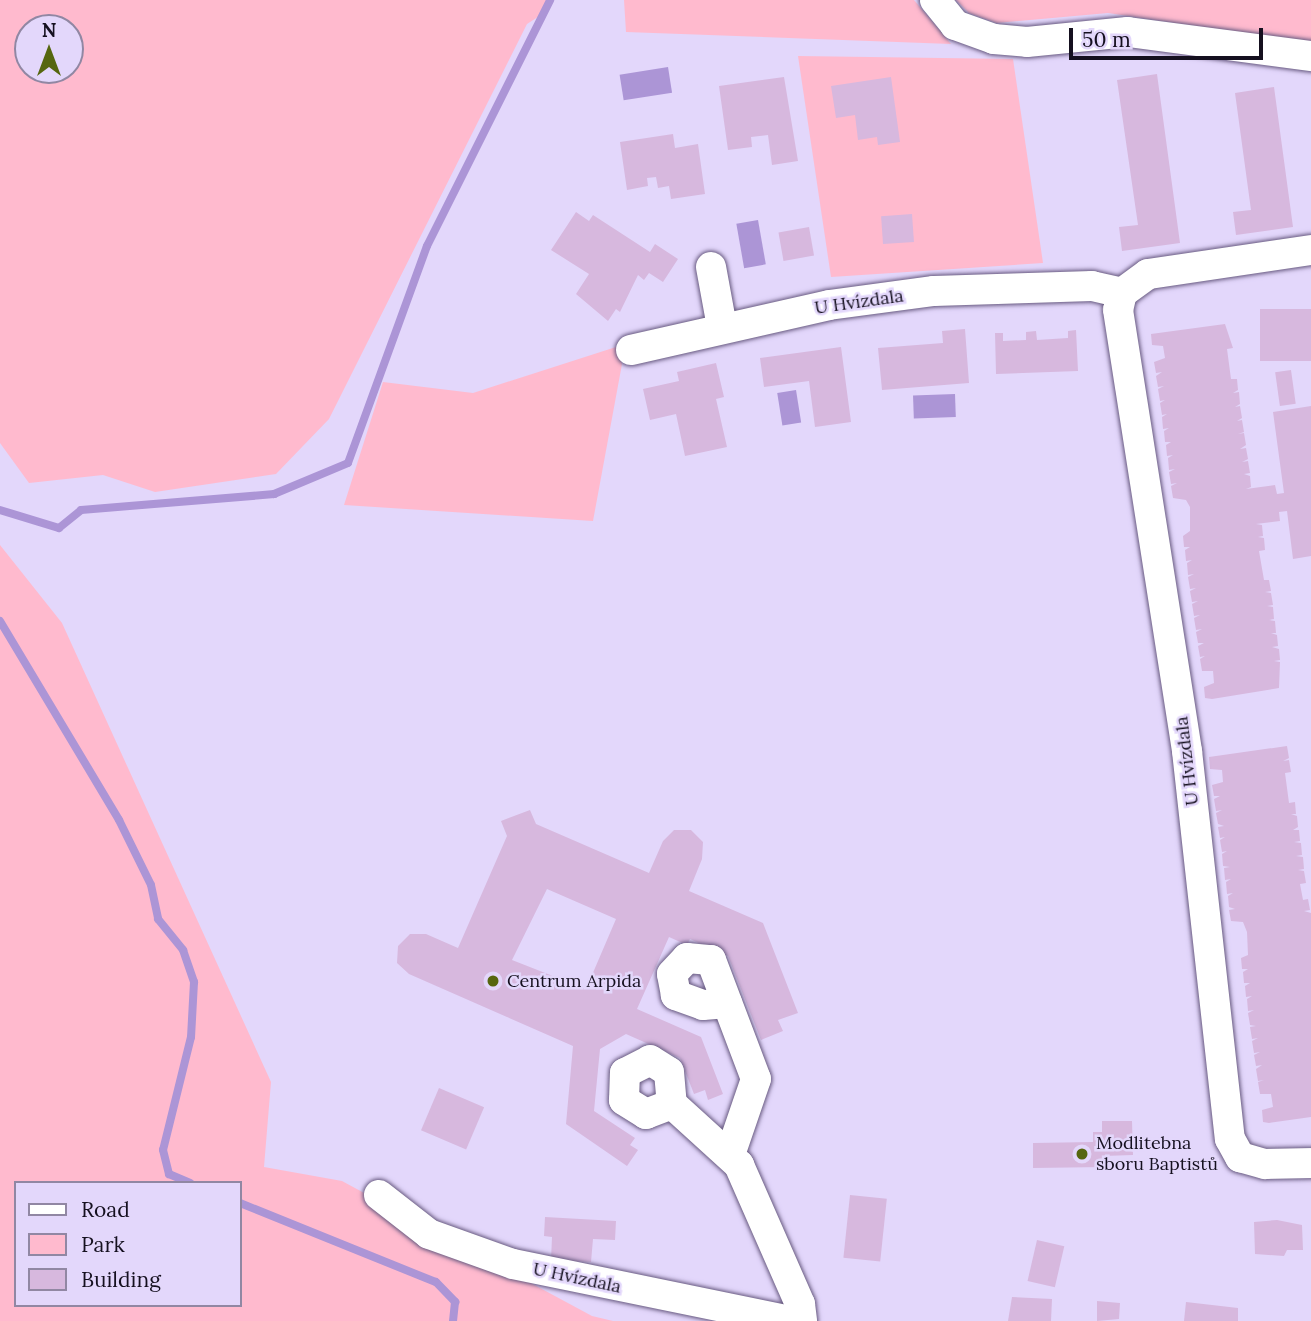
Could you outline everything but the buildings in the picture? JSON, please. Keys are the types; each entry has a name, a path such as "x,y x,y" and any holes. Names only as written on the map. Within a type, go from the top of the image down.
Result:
{"street":[{"path":"934,0 955,25 994,39 1128,32 1311,56"},
{"path":"1122,293 1148,274 1311,250"},
{"path":"711,268 722,327"},
{"name":"U Hvízdala","path":"631,350 722,327 934,291 1092,286 1122,293 1119,320 1185,738 1230,1139 1240,1157 1265,1164 1311,1163"},
{"path":"727,1003 703,1004 676,995 673,974 687,958 711,960 756,1079 730,1155"},
{"path":"672,1104 730,1155 800,1304 802,1321"},
{"name":"U Hvízdala","path":"379,1195 429,1234 513,1264 790,1321"}],"green space":[{"path":"0,0 551,0 547,11 527,24 329,419 276,474 155,492 103,475 29,483 0,443"},
{"path":"624,0 914,0 951,44 626,32"},
{"path":"956,0 1311,0 1311,43 1108,13 997,23 969,13"},
{"path":"798,56 1013,59 1043,263 831,277"},
{"path":"616,347 622,364 593,521 344,505 383,382 473,393"},
{"path":"0,545 62,623 271,1082 264,1167 342,1181 592,1316 613,1321 0,1321"}],"shaded area":[{"path":"668,67 672,93 624,100 620,75"},
{"path":"758,220 766,264 744,268 736,224"},
{"path":"796,390 801,423 782,426 777,393"},
{"path":"955,394 956,417 914,418 913,395"}],"waterway":[{"path":"0,510 59,528 81,510 274,494 348,463 427,246 550,0"},
{"path":"0,621 119,820 151,885 158,919 183,950 194,982 191,1037 163,1150 169,1174 185,1181"},
{"path":"242,1204 436,1282 455,1302 453,1321"}],"place":[{"name":"Centrum Arpida","path":"493,981"},
{"name":"Modlitebna sboru Baptistů","path":"1082,1154"}]}
